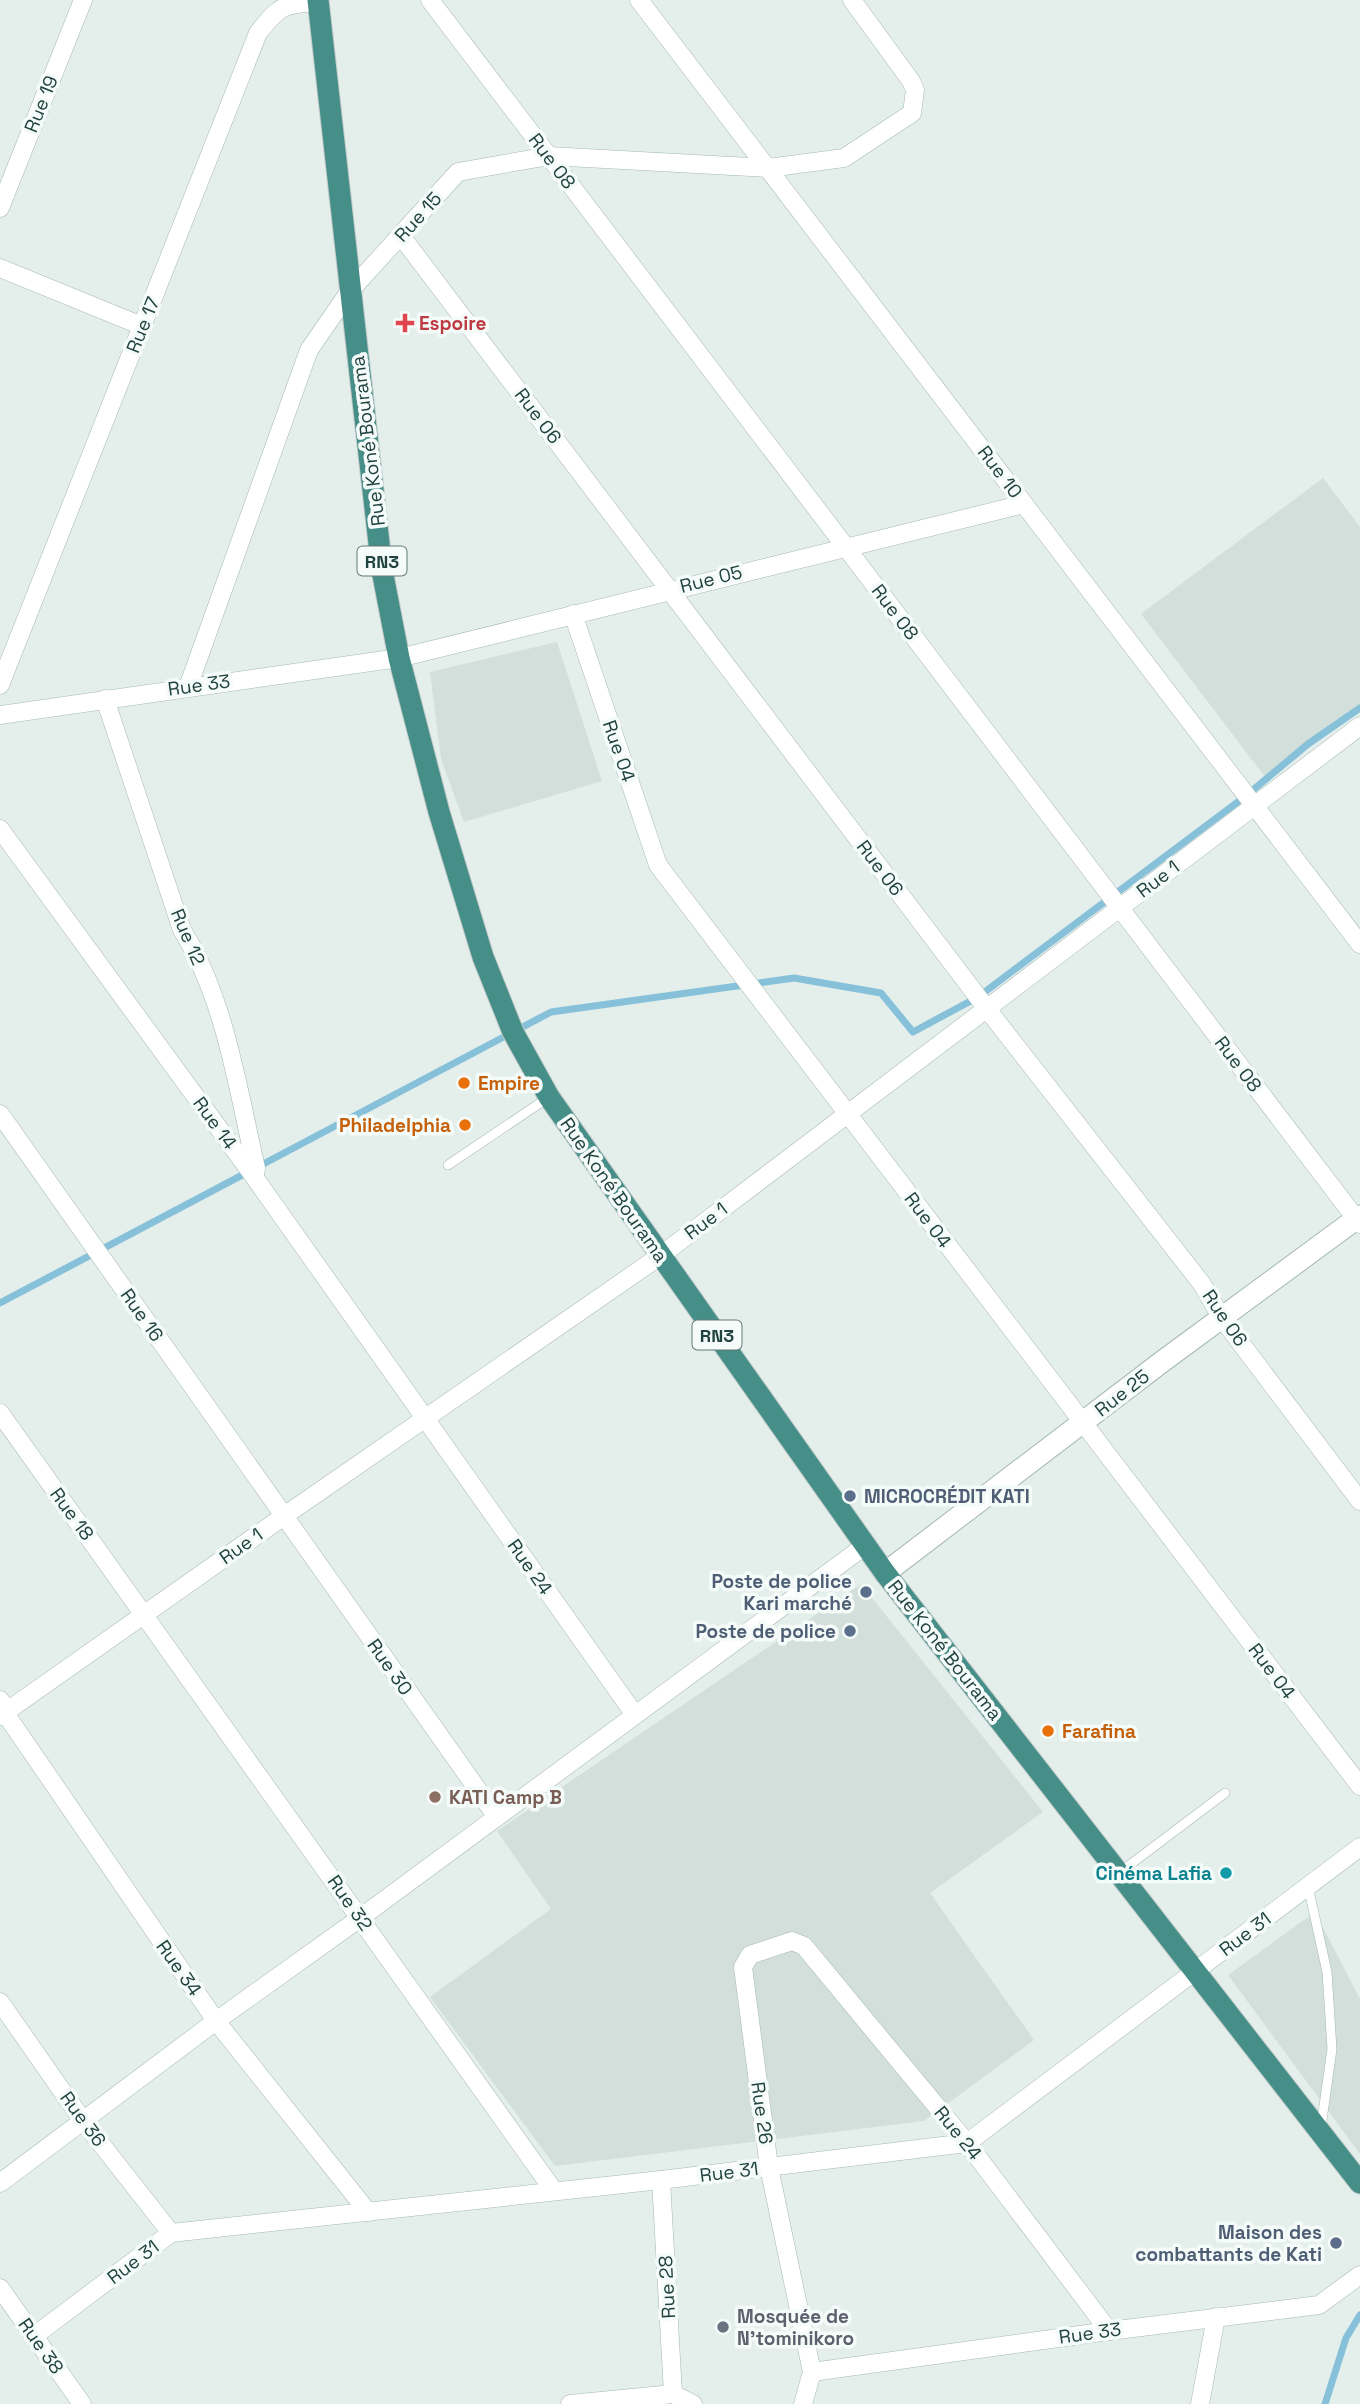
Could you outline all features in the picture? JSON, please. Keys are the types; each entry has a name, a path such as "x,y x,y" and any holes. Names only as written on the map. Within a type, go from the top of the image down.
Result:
{"highway":[{"name":"Rue Koné Bourama","path":"318,1 382,570 399,658 439,812 483,957 513,1032 549,1097 885,1573 1360,2183"}],"street":[{"name":"Rue 19","path":"0,208 83,0"},
{"name":"Rue 08","path":"430,0 1359,1220"},
{"name":"Rue 10","path":"639,0 1360,944"},
{"name":"Rue 15","path":"188,687 309,350 349,292 458,172 549,156 768,168 844,158 912,113 915,90 852,0"},
{"name":"Rue 17","path":"0,685 258,33 284,5 318,1"},
{"name":"Rue 06","path":"401,236 987,1009 1202,1284 1221,1317 1360,1501"},
{"path":"0,268 142,326"},
{"name":"Rue 05","path":"399,658 1024,504"},
{"name":"Rue 04","path":"573,614 658,865 1360,1786"},
{"name":"Rue 33","path":"0,715 399,658"},
{"name":"Rue 12","path":"105,699 182,930 197,953 224,1031 256,1168 254,1178"},
{"name":"Rue 1","path":"3,1710 145,1615 660,1256 1360,726"},
{"name":"Rue 14","path":"0,829 254,1178 425,1419"},
{"name":"Rue 16","path":"0,1114 284,1516"},
{"name":"Rue 25","path":"885,1573 1221,1317 1359,1220"},
{"name":"Rue 18","path":"0,1413 145,1615"},
{"name":"Rue 24","path":"425,1419 635,1715"},
{"name":"Rue 30","path":"284,1516 496,1817"},
{"path":"0,2183 216,2021 866,1545"},
{"name":"Rue 32","path":"145,1615 554,2192"},
{"name":"Rue 34","path":"3,1710 216,2021 368,2212"},
{"name":"Rue 31","path":"34,2336 171,2233 661,2180 967,2143 1360,1847"},
{"name":"Rue 26","path":"798,1942 792,1941 750,1955 743,1967 769,2167 812,2372 803,2404"},
{"name":"Rue 24","path":"798,1942 967,2143 1109,2331"},
{"name":"Rue 36","path":"0,2002 83,2121 171,2233"},
{"name":"Rue 28","path":"661,2180 673,2395"},
{"name":"Rue 33","path":"812,2372 1319,2305 1360,2275"},
{"name":"Rue 38","path":"0,2288 82,2404"},
{"path":"1200,2404 1216,2317"},
{"path":"570,2404 673,2395 692,2404"}],"lane":[{"path":"447,1165 549,1097"},
{"path":"1119,1873 1225,1793"},
{"path":"1308,1886 1327,1972 1332,2049 1320,2132"}],"shaded area":[{"path":"1323,478 1360,527 1360,706 1265,777 1141,614"},
{"path":"557,642 602,781 464,822 441,759 430,672"},
{"path":"861,1584 1043,1812 930,1893 1034,2040 924,2121 555,2166 430,1997 551,1909 497,1831"},
{"path":"1315,1912 1360,1999 1360,2154 1228,1975"}],"waterway":[{"path":"0,1303 551,1012 794,978 881,993 913,1032 978,997 1247,795 1308,744 1360,708"},
{"path":"1325,2404 1346,2338 1360,2315"}],"place":[{"name":"Espoire","path":"405,323"},
{"name":"Empire","path":"464,1083"},
{"name":"Philadelphia","path":"465,1125"},
{"name":"MICROCRÉDIT KATI","path":"850,1496"},
{"name":"Poste de police Kari marché","path":"866,1592"},
{"name":"Poste de police","path":"850,1631"},
{"name":"Farafina","path":"1048,1731"},
{"name":"KATI Camp B","path":"435,1797"},
{"name":"Cinéma Lafia","path":"1226,1873"},
{"name":"Maison des combattants de Kati","path":"1336,2243"},
{"name":"Mosquée de N'tominikoro","path":"723,2327"}]}
